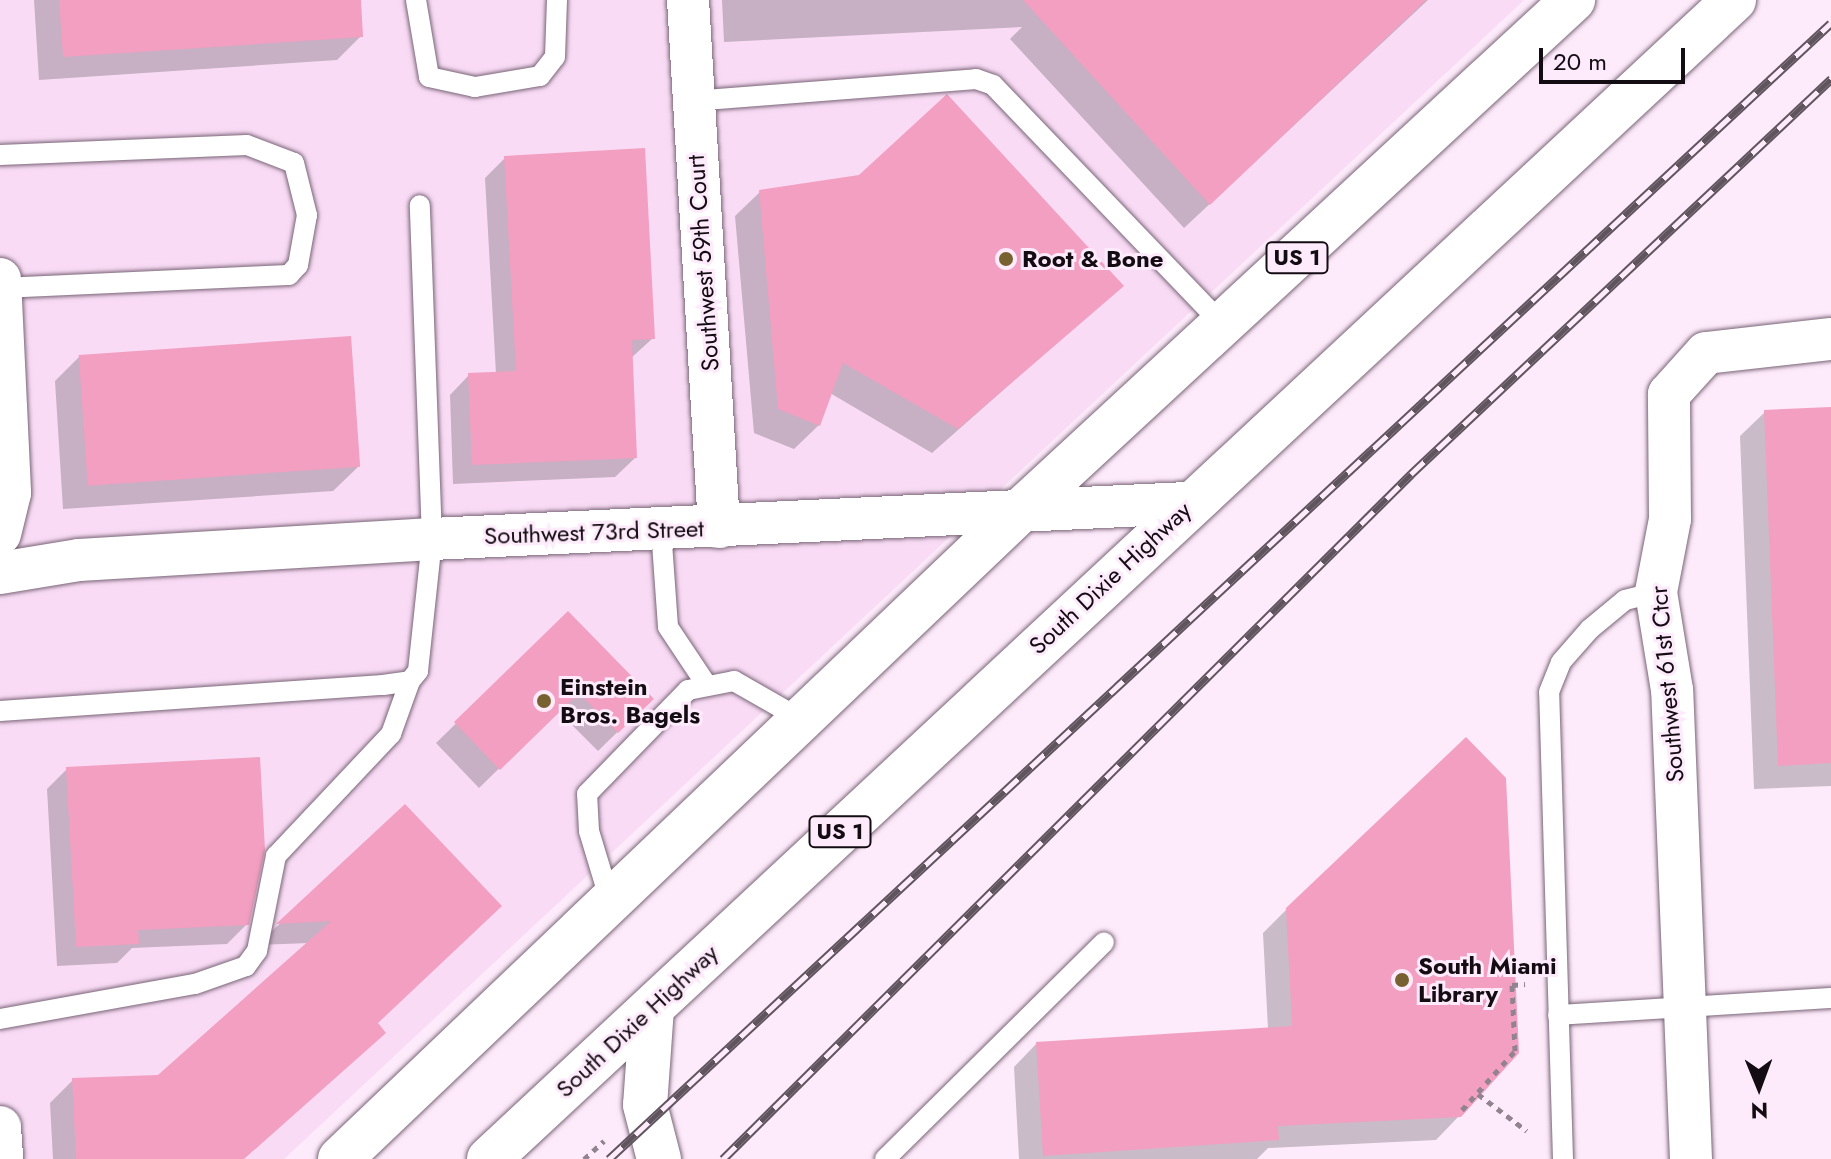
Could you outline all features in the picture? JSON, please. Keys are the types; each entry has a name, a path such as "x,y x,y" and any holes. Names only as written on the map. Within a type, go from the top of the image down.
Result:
{"highway":[{"name":"US 1","path":"340,1159 804,721 1018,513 1224,326 1573,0"},
{"name":"South Dixie Highway","path":"489,1159 1188,503 1734,0"},
{"path":"652,1008 645,1105 659,1159"}],"street":[{"name":"Southwest 59th Court","path":"688,0 719,527"},
{"path":"0,279 10,493 0,534"},
{"name":"Southwest 61st Ctcr","path":"1691,1159 1672,690 1656,592 1670,519 1666,413 1675,381 1694,360 1727,347 1831,339"},
{"name":"Southwest 73rd Street","path":"0,573 79,560 432,539 1188,503"},
{"path":"0,1127 2,1159"}],"lane":[{"path":"416,0 429,77 475,87 540,76 555,57 557,0"},
{"path":"692,101 976,79 993,85 1224,326"},
{"path":"0,155 247,145 294,163 307,215 298,265 278,278 0,288"},
{"path":"0,1019 195,984 246,966 257,951 276,856 391,734 410,681 418,671 432,539 420,205"},
{"path":"661,529 668,627 704,681"},
{"path":"1563,1159 1549,692 1561,662 1590,629 1625,600 1656,592"},
{"path":"0,711 410,681"},
{"path":"611,904 587,822 587,794 704,681 734,681 804,721"},
{"path":"885,1159 1104,942"},
{"path":"1558,1015 1831,998"}],"path":[{"path":"1462,1110 1515,1051 1512,985 1525,984"},
{"path":"1476,1093 1528,1132"}],"shaded area":[{"path":"0,0 1524,0 284,1159 0,1159"}],"building":[{"path":"59,0 361,0 363,37 63,57"},
{"path":"1023,0 1426,0 1210,205"},
{"name":"Root & Bone","path":"947,94 1124,286 958,429 843,363 820,426 778,409 759,190 859,175"},
{"path":"645,148 655,339 632,340 637,458 472,465 468,373 516,371 504,156"},
{"path":"351,336 360,467 88,486 79,355"},
{"path":"1831,407 1831,763 1778,766 1764,410"},
{"path":"568,611 654,699 618,733 579,693 500,770 454,722"},
{"name":"South Miami Library","path":"1466,737 1506,778 1519,1053 1461,1117 1278,1126 1279,1140 1043,1156 1036,1042 1292,1026 1286,908"},
{"path":"260,757 265,850 249,925 138,930 139,944 76,947 66,767"},
{"path":"405,804 502,906 378,1023 386,1033 244,1159 76,1159 72,1078 158,1075 331,921 276,924"}],"railway":[{"path":"609,1159 1831,23"},
{"path":"723,1159 1411,474 1831,79"}],"place":[{"name":"Root & Bone","path":"1006,259"},
{"name":"Einstein Bros. Bagels","path":"544,701"},
{"name":"South Miami Library","path":"1402,980"}]}
